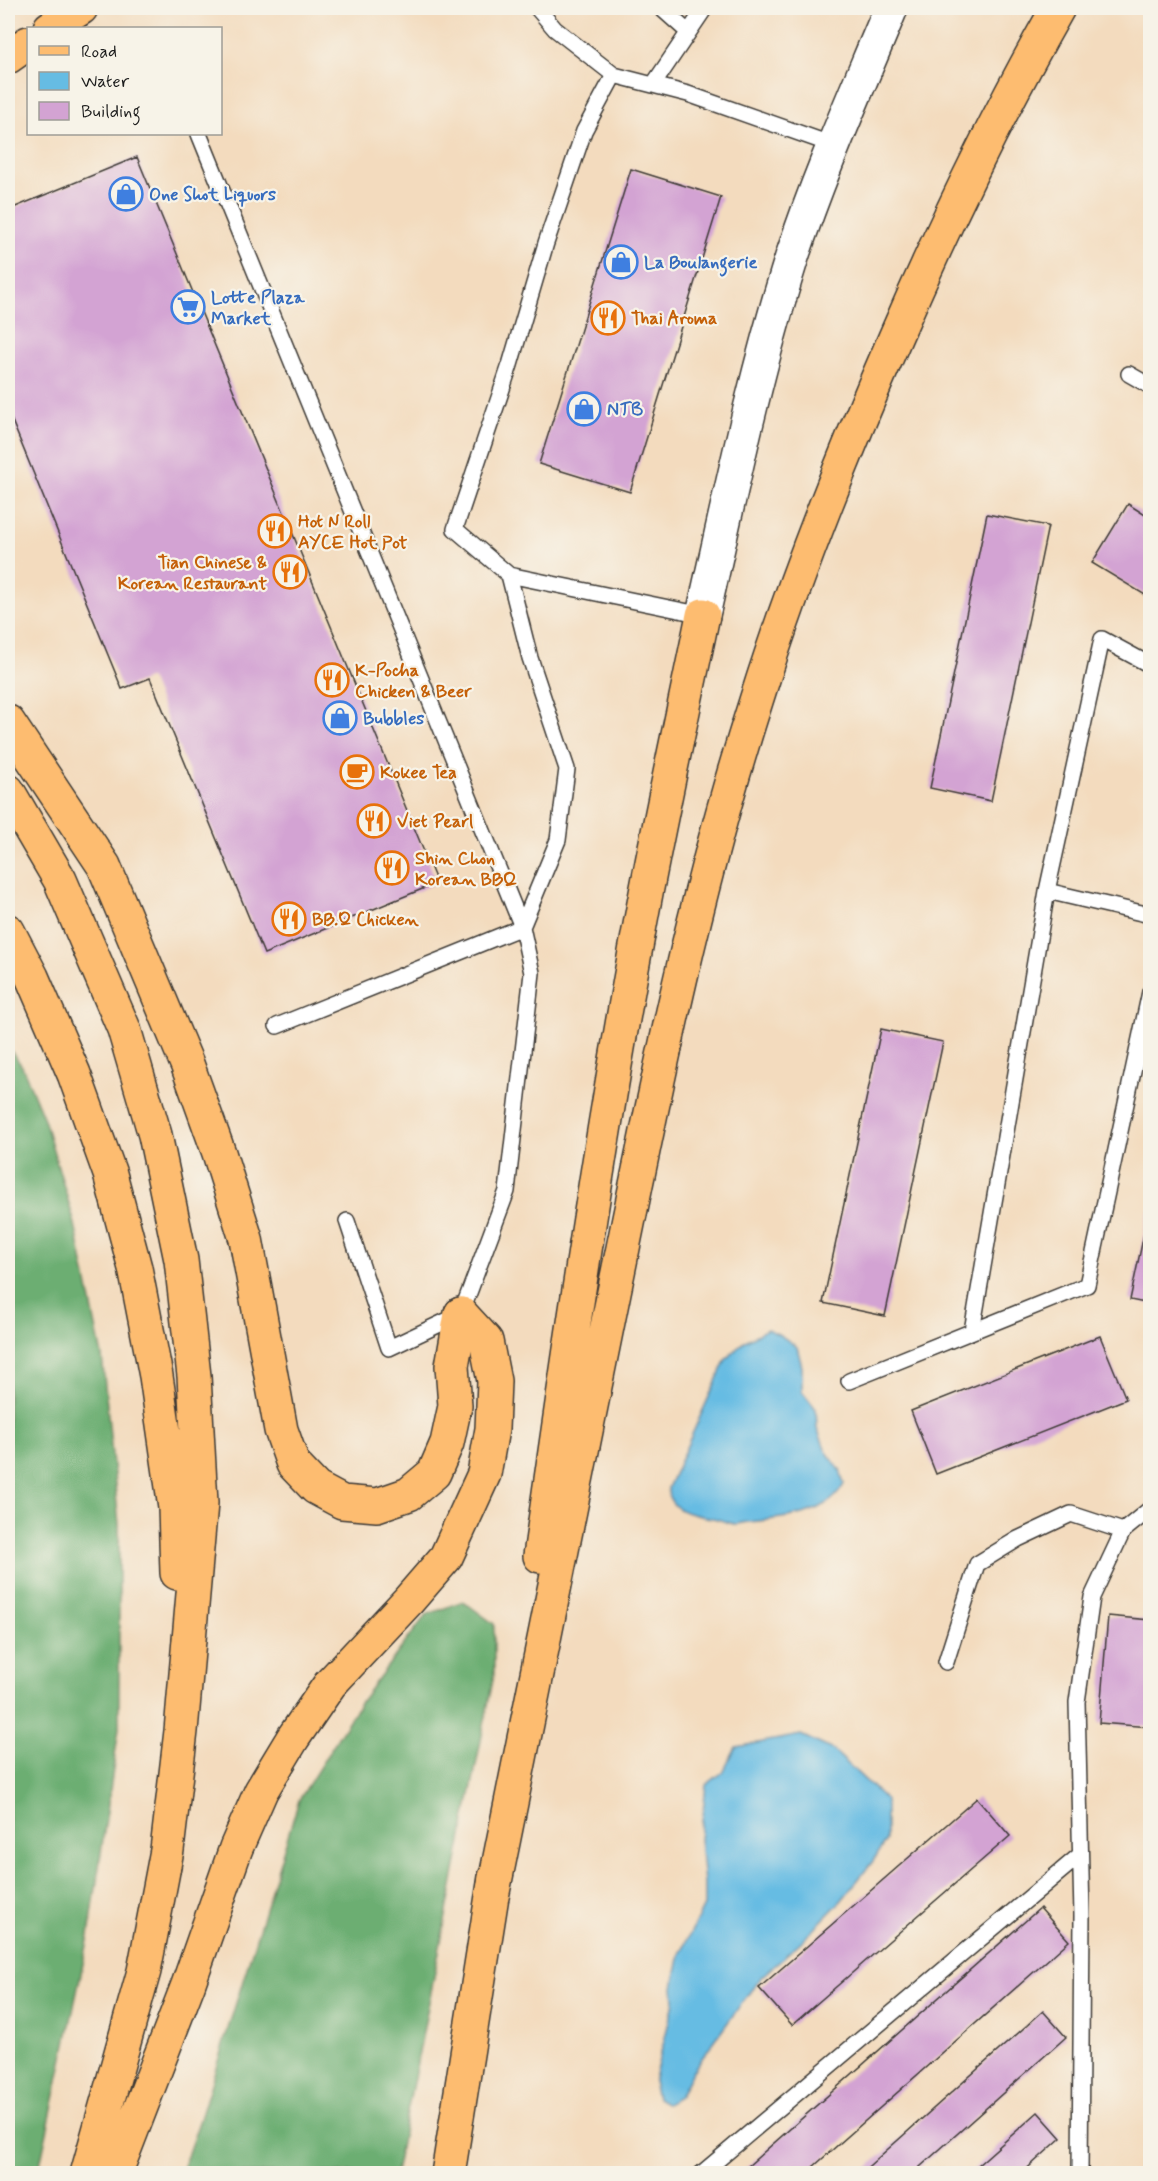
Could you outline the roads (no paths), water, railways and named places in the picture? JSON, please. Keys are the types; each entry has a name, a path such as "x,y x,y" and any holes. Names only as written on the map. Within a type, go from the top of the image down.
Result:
{"main road":[{"path":"52,27 81,8"},
{"path":"492,1898 675,1001 711,858 755,703 803,561 872,391 940,235 1017,78 1058,8"},
{"path":"8,57 27,44"},
{"path":"448,2174 492,1898 563,1392 617,1059 640,925 703,615"},
{"path":"8,722 104,866 187,1064 219,1153 246,1239 281,1430 293,1464 316,1488 342,1502 378,1505 409,1494 434,1473 447,1443 455,1406 452,1366 460,1314"},
{"path":"8,791 60,880 124,1029 155,1135 181,1260 194,1376 201,1503 181,1731 167,1850 144,1971 87,2174"},
{"path":"8,931 32,977 74,1074 111,1174 135,1268 156,1376 175,1508 181,1731"},
{"path":"115,2174 188,1985 236,1848 261,1791 293,1738 330,1684 446,1557 484,1474 492,1429 494,1381 486,1341 460,1314"}],"street":[{"path":"703,615 755,387 793,257 833,145 885,12"}],"lane":[{"path":"537,8 555,29 614,75 688,94 833,145"},
{"path":"661,8 688,32"},
{"path":"653,85 705,8"},
{"path":"614,75 584,131 455,529 508,575 703,615"},
{"path":"199,135 522,927 532,973 507,1191 460,1314 389,1348 347,1221"},
{"path":"1129,374 1150,386"},
{"path":"276,1026 522,927 558,840 567,769 530,658 508,575"},
{"path":"972,1330 1047,891 1102,639 1150,664"},
{"path":"1047,891 1150,915"},
{"path":"849,1381 1087,1285 1150,992"},
{"path":"1080,2174 1082,1928 1077,1702 1092,1597 1123,1532 1150,1509"},
{"path":"946,1662 976,1564 1018,1539 1071,1514 1123,1532"},
{"path":"701,2174 1080,1855"}],"water":[{"path":"767,1329 797,1347 802,1367 802,1391 816,1409 817,1428 826,1451 840,1470 844,1484 837,1495 827,1503 789,1517 735,1524 683,1511 672,1502 668,1488 726,1359 745,1341"},
{"path":"801,1735 833,1750 886,1800 886,1840 873,1861 841,1901 803,1940 760,1978 692,2072 679,2097 667,2104 657,2098 653,2082 674,2003 673,1987 680,1954 704,1906 700,1839 706,1785 723,1772 736,1747"}],"place":[{"name":"One Shot Liquors","path":"126,194"},
{"name":"La Boulangerie","path":"621,262"},
{"name":"Lotte Plaza Market","path":"188,307"},
{"name":"Thai Aroma","path":"608,318"},
{"name":"NTB","path":"584,409"},
{"name":"Hot N Roll AYCE Hot Pot","path":"275,531"},
{"name":"Tian Chinese & Korean Restaurant","path":"290,572"},
{"name":"K-Pocha Chicken & Beer","path":"332,680"},
{"name":"Bubbles","path":"340,718"},
{"name":"Kokee Tea","path":"357,772"},
{"name":"Viet Pearl","path":"374,821"},
{"name":"Shin Chon Korean BBQ","path":"392,868"},
{"name":"BB.Q Chicken","path":"289,919"}]}
